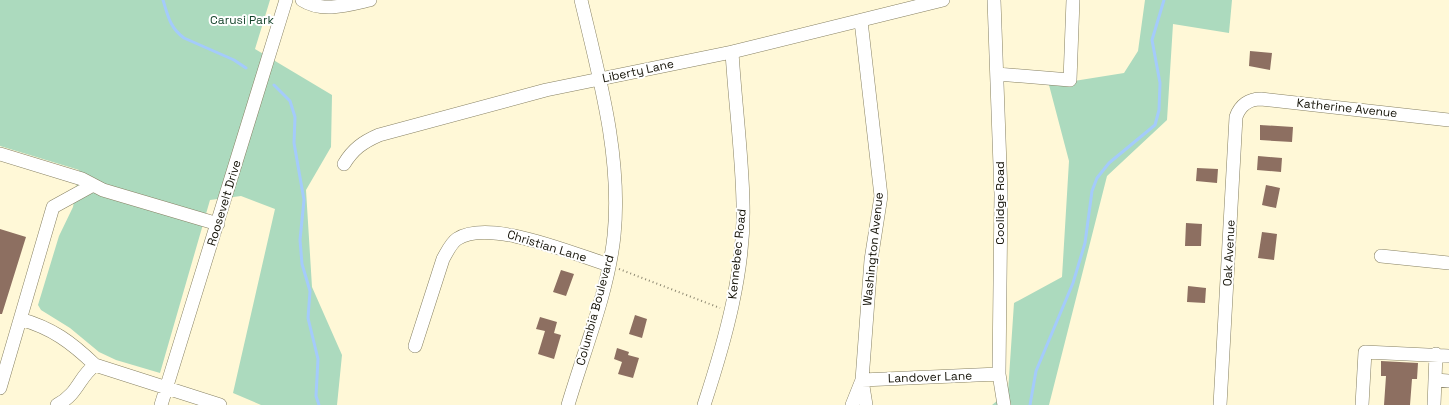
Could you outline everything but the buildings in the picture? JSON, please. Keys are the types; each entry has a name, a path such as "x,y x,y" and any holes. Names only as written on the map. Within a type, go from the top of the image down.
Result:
{"street":[{"name":"Roosevelt Drive","path":"161,405 286,0"},
{"path":"302,0 314,5 334,7 370,0"},
{"name":"Columbia Boulevard","path":"568,405 609,265 614,235 615,195 613,157 600,79 581,0"},
{"name":"Liberty Lane","path":"344,164 351,152 362,143 379,135 546,90 732,52 944,0"},
{"name":"Coolidge Road","path":"994,0 1001,194 999,374 1004,405"},
{"path":"997,74 1070,80 1073,0"},
{"name":"Washington Avenue","path":"861,21 881,196 871,260 862,380 866,405"},
{"name":"Kennebec Road","path":"704,405 730,312 739,260 743,203 732,52"},
{"name":"Katherine Avenue","path":"1245,104 1253,100 1261,99 1449,120"},
{"name":"Oak Avenue","path":"1220,405 1236,117 1245,104"},
{"path":"0,154 82,179 103,190 218,224"},
{"path":"0,388 53,207 93,185"},
{"name":"Christian Lane","path":"415,346 443,259 450,246 457,239 470,233 508,233 609,265"},
{"path":"1381,256 1449,263"},
{"path":"20,319 39,324 54,333 82,352 94,365 220,405"},
{"path":"1362,405 1365,352 1436,354 1449,356"},
{"path":"1434,405 1436,354"},
{"path":"57,405 76,391 87,371 94,365"},
{"name":"Landover Lane","path":"862,380 999,374"},
{"path":"852,405 862,380"},
{"path":"1435,380 1449,381"}],"path":[{"path":"609,265 730,312"}],"green space":[{"name":"Carusi Park","path":"0,0 270,0 255,49 332,95 331,147 306,190 312,287 342,355 337,405 261,405 233,393 275,209 241,196 210,200 160,373 116,360 99,352 70,328 41,310 38,305 59,236 73,207 79,170 0,146"},
{"path":"1145,0 1232,0 1229,33 1173,24 1167,120 1107,176 1049,405 992,405 1008,392 1014,303 1062,277 1069,161 1049,85 1124,73 1138,51"}],"waterway":[{"path":"163,0 170,21 179,34 184,38 234,60 246,68"},
{"path":"1030,405 1036,371 1073,283 1085,243 1092,191 1097,178 1109,163 1155,125 1159,110 1160,83 1152,40 1164,0"},
{"path":"274,85 290,101 295,117 294,143 304,200 300,240 302,264 310,291 308,318 318,359 316,396 319,405"}]}
